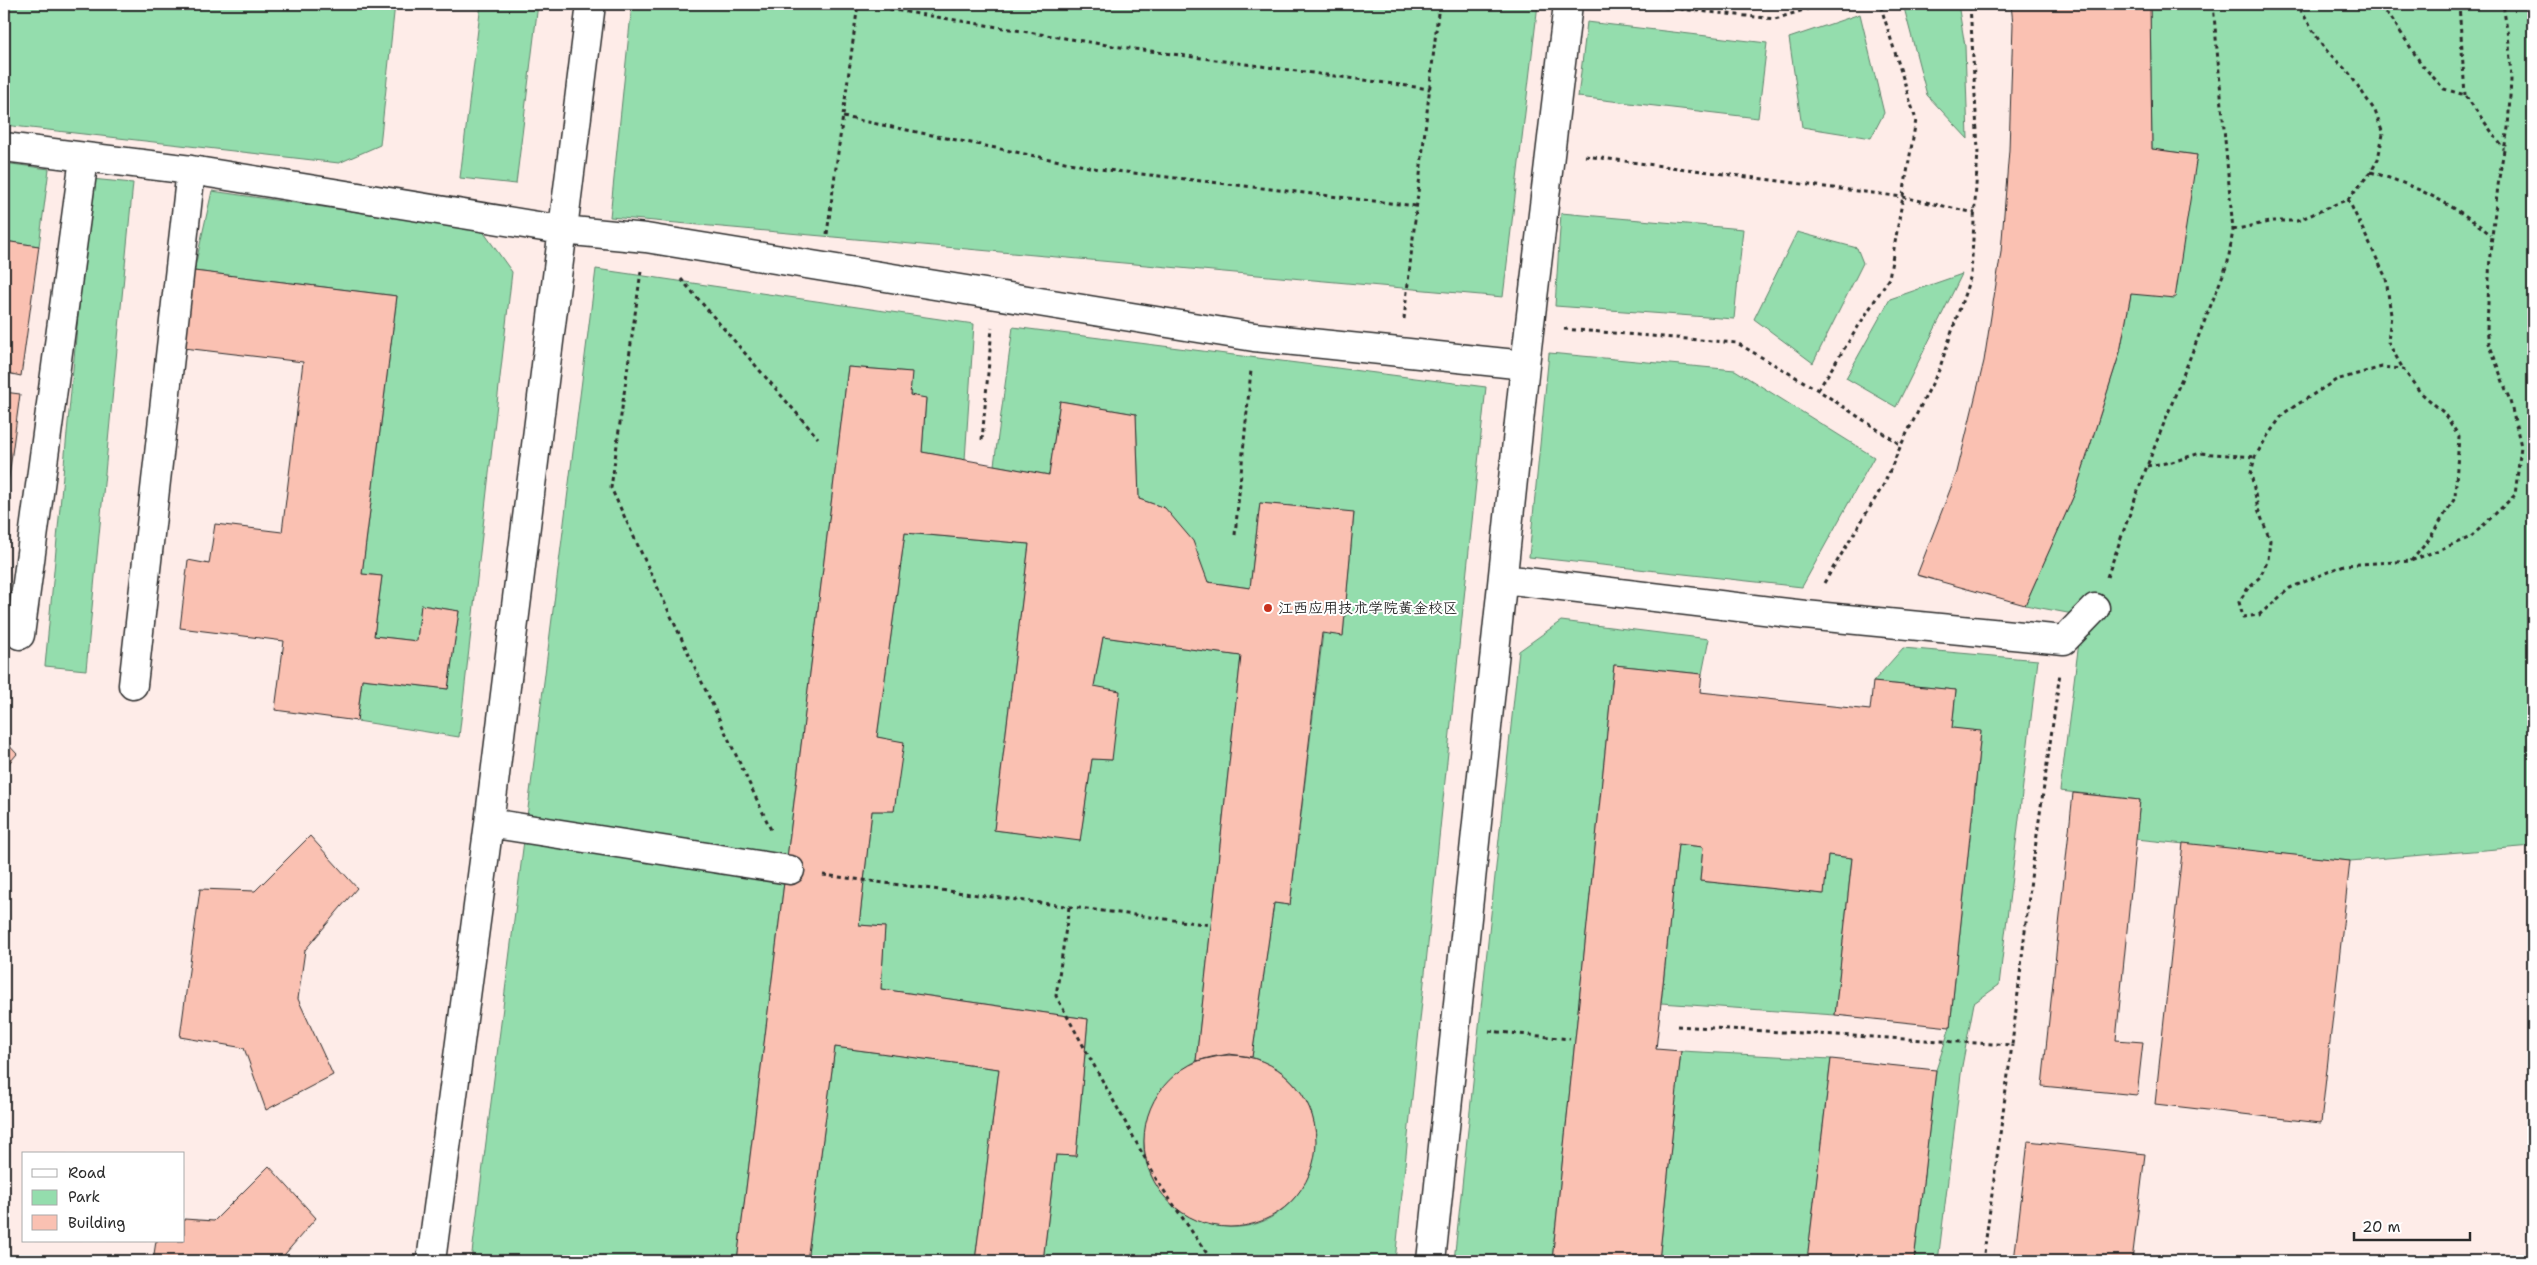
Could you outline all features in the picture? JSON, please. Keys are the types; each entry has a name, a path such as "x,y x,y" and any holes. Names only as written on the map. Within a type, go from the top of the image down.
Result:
{"street":[{"path":"431,1261 489,823 591,4"},
{"path":"1430,1261 1525,365 1568,4"},
{"path":"4,147 191,170 562,230 646,238 1254,337 1525,365"},
{"path":"20,635 84,158"},
{"path":"133,685 191,170"},
{"path":"1503,579 1805,614 2064,640 2095,608"},
{"path":"489,823 790,870"}],"path":[{"path":"822,267 858,4 1113,46 1430,89"},
{"path":"1400,352 1439,4"},
{"path":"1632,4 1775,19 1823,4"},
{"path":"1818,390 1889,278 1916,120 1880,4"},
{"path":"1805,614 1884,484 1901,444 1939,370 1972,276 1978,150 1970,4"},
{"path":"2095,608 2147,466 2228,262 2233,230 2213,4"},
{"path":"2233,230 2273,221 2296,221 2348,199 2371,172 2378,159 2383,134 2375,110 2349,73 2323,47 2297,4"},
{"path":"2372,4 2390,16 2422,65 2444,89 2465,95"},
{"path":"2459,4 2465,95 2504,149"},
{"path":"2403,369 2382,367 2336,380 2284,413 2255,457 2251,473 2253,491 2270,540 2268,560 2260,577 2248,588 2239,602 2243,617 2259,615 2290,588 2344,565 2411,561 2471,537 2515,495 2521,446 2510,401 2487,329 2492,236 2508,128 2511,80 2509,43 2503,4"},
{"path":"843,117 1099,169 1416,206"},
{"path":"1551,152 1903,198 1975,213"},
{"path":"2371,172 2401,181 2465,213 2492,236"},
{"path":"2348,199 2386,278 2391,315 2388,342 2403,369 2420,392 2443,412 2459,436 2455,498 2428,541 2411,561"},
{"path":"646,238 818,438"},
{"path":"646,238 611,488 790,870 1212,924"},
{"path":"982,440 995,295"},
{"path":"1530,326 1736,343 1818,390 1901,444"},
{"path":"1235,535 1254,337"},
{"path":"2147,466 2172,462 2200,453 2255,457"},
{"path":"1983,1261 2012,1045 2032,870 2064,640"},
{"path":"1069,907 1056,996 1158,1182 1212,1261"},
{"path":"1677,1026 2012,1045"},
{"path":"1456,1028 1570,1039"}],"shaded area":[{"name":"江西应用技术学院黄金校区","path":"4,4 2531,4 2533,62 2533,1261 4,1261"}],"green space":[{"path":"4,4 395,4 380,145 339,163 4,125"},
{"path":"481,4 538,4 516,184 460,178"},
{"path":"632,4 1538,4 1503,297 610,217"},
{"path":"1903,4 1958,4 1965,46 1968,139 1927,95"},
{"path":"2150,4 2533,4 2533,846 2350,861 2136,839 2140,800 2060,791 2079,642 2073,614 2025,605 2075,493 2120,352 2131,294 2197,155 2152,149"},
{"path":"1860,14 1884,113 1871,138 1802,127 1789,38"},
{"path":"1587,22 1767,43 1758,118 1578,97"},
{"path":"4,163 49,169 39,246 4,241"},
{"path":"91,179 133,183 86,670 45,666"},
{"path":"212,191 482,230 512,272 459,737 357,721 362,679 448,689 459,611 421,605 417,641 374,636 382,576 362,574 397,296 194,271"},
{"path":"1561,213 1743,229 1734,319 1555,306"},
{"path":"1797,232 1857,248 1863,263 1813,363 1754,319"},
{"path":"596,269 974,324 965,460 922,452 926,399 910,395 911,372 848,367 737,1261 471,1261"},
{"path":"1962,274 1896,407 1846,378 1890,299"},
{"path":"1013,327 1486,387 1395,1261 1043,1261 1056,1155 1076,1156 1088,1019 881,989 885,927 859,925 872,811 894,811 903,743 877,737 905,533 1029,544 994,830 1080,840 1092,759 1112,760 1094,686 1103,637 1241,656 1196,1061 1175,1076 1159,1094 1149,1117 1144,1151 1151,1175 1165,1196 1183,1213 1207,1223 1237,1227 1264,1221 1287,1206 1303,1185 1313,1160 1315,1132 1308,1105 1287,1076 1273,1066 1252,1057 1274,903 1290,905 1323,633 1343,635 1354,513 1260,503 1250,588 1208,582 1165,508 1139,499 1136,414 1060,401 1049,475 994,465"},
{"path":"1549,353 1735,370 1874,457 1802,587 1529,557"},
{"path":"1561,621 1709,639 1702,674 1614,665 1552,1261 1454,1261 1519,651"},
{"path":"1903,648 2038,660 1999,985 1974,1003 1962,1066 1938,1261 1914,1261 1936,1070 1950,1027 1981,732 1952,728 1956,690 1873,682"},
{"path":"1678,844 1703,847 1700,881 1823,894 1828,855 1852,858 1835,1015 1661,1003"},
{"path":"835,1047 999,1069 975,1261 807,1261"},
{"path":"1681,1051 1831,1059 1807,1261 1659,1261"}],"building":[{"path":"2011,4 2150,4 2152,149 2197,155 2175,298 2131,294 2120,352 2075,493 2025,605 1917,575 1957,472 1984,361 2001,252 2009,150 2013,24"},
{"path":"4,241 39,246 21,376 7,373 4,392"},
{"path":"194,271 397,296 362,574 382,576 374,636 417,641 421,605 459,611 448,689 362,679 357,721 275,710 284,641 180,628 188,560 209,564 215,524 282,532 303,362 184,348"},
{"path":"848,367 912,372 910,395 926,398 922,452 1049,475 1060,401 1136,414 1139,499 1165,508 1193,541 1208,582 1250,588 1260,503 1354,512 1343,636 1322,633 1290,905 1274,903 1252,1057 1229,1054 1196,1061 1241,656 1103,637 1094,686 1120,691 1112,760 1092,759 1080,841 994,830 1029,544 905,533 877,737 904,742 894,811 872,811 859,925 885,927 881,989 1088,1019 1076,1156 1056,1155 1043,1261 975,1261 999,1069 835,1047 807,1261 737,1261"},
{"path":"4,392 20,394 4,514"},
{"path":"1614,665 1702,674 1700,692 1870,710 1873,682 1956,690 1952,728 1981,731 1950,1027 1835,1015 1852,858 1828,855 1824,894 1700,881 1703,847 1678,844 1656,1049 1681,1051 1659,1261 1552,1261"},
{"path":"4,740 17,754 4,769"},
{"path":"2073,793 2140,800 2116,1040 2143,1042 2137,1095 2042,1086"},
{"path":"310,836 357,888 305,950 298,999 333,1075 266,1110 244,1048 180,1037 200,889 255,891"},
{"path":"2183,843 2350,861 2321,1123 2155,1104"},
{"path":"1222,1055 1238,1055 1263,1061 1271,1065 1285,1074 1297,1086 1310,1108 1316,1141 1310,1174 1297,1196 1285,1208 1263,1221 1238,1227 1222,1227 1197,1221 1189,1217 1175,1208 1163,1196 1150,1174 1144,1149 1144,1133 1150,1108 1154,1100 1163,1086 1175,1074 1197,1061"},
{"path":"1831,1059 1936,1070 1914,1261 1807,1261"},
{"path":"2028,1141 2145,1154 2132,1261 2014,1261"},
{"path":"269,1166 316,1218 279,1261 153,1261 156,1242 185,1242 185,1219 214,1221"}],"place":[{"name":"江西应用技术学院黄金校区","path":"1268,608"}]}
